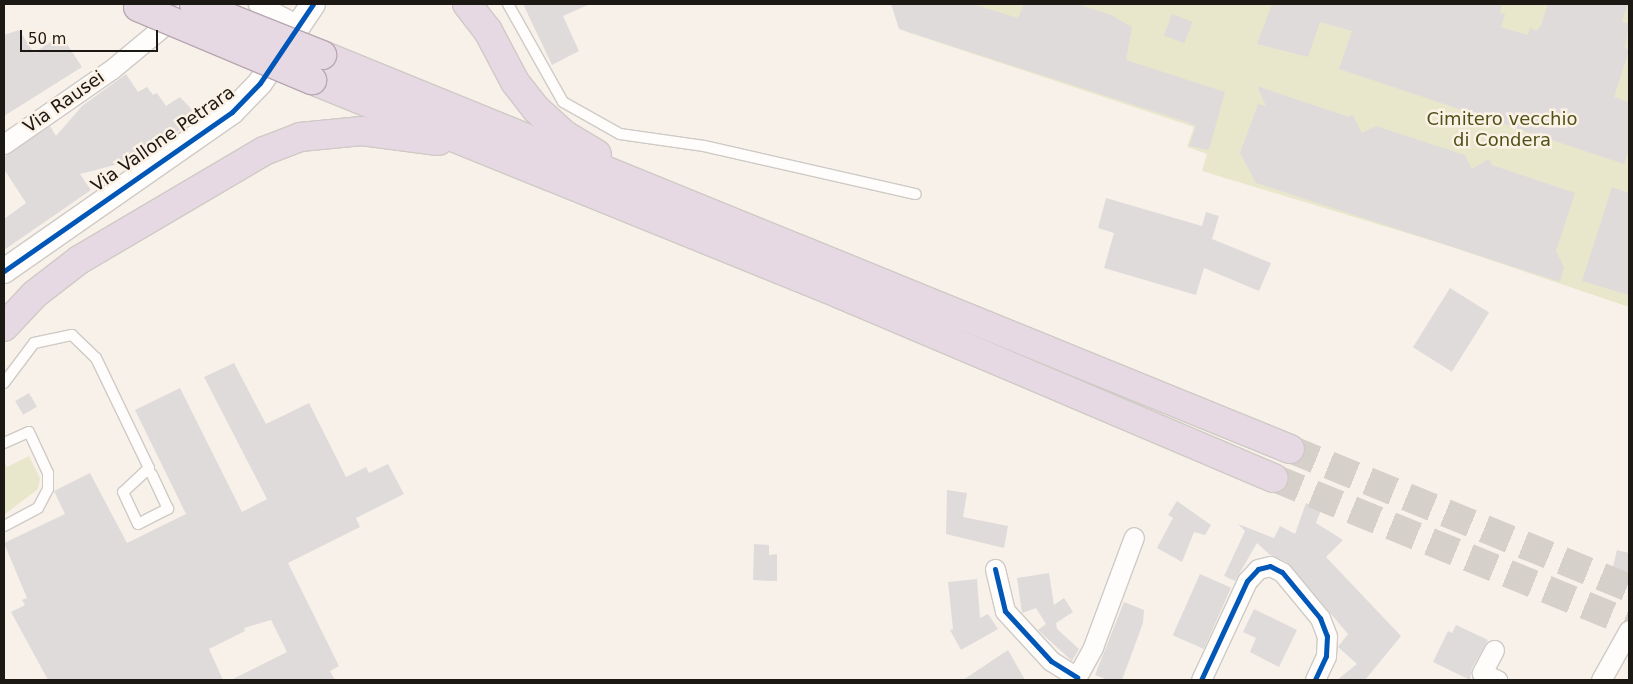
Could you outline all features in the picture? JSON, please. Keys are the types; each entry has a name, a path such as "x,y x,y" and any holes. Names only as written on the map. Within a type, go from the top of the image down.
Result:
{"highway":[{"path":"194,4 1290,449"},
{"path":"466,4 488,30 515,82 536,108 565,135 673,200"},
{"path":"134,5 312,80 517,162 1274,478"},
{"path":"4,327 36,294 79,260 264,151 300,137 362,131 414,135 517,162"}],"street":[{"name":"Via Rausei","path":"4,144 112,69 194,4"},
{"path":"258,4 298,25"},
{"name":"Via Vallone Petrara","path":"4,271 232,112 260,83 313,4"},
{"path":"995,570 1005,612 1051,661 1076,678 1093,647 1134,538"},
{"path":"1201,680 1247,581 1258,569 1270,566 1282,572 1320,618 1327,636 1326,656 1315,680"},
{"path":"1601,680 1629,630"},
{"path":"1494,650 1482,673 1497,680"}],"lane":[{"path":"508,4 564,102 620,134 704,146 916,194"},
{"path":"4,383 34,343 72,335 96,358 148,468 123,492 138,524 168,509 152,475"},
{"path":"4,443 29,432 48,473 48,489 38,508 4,526"}],"green space":[{"name":"Cimitero vecchio di Condera","path":"891,4 1629,4 1629,307 1443,244 1202,171 1207,154 1187,147 1194,127 904,31"},
{"path":"29,456 40,478 38,489 4,515 4,462 7,467"}],"building":[{"path":"523,4 590,4 563,16 579,51 552,65"},
{"path":"891,4 972,4 1018,18 1024,4 1077,4 1111,15 1132,27 1126,60 1225,92 1209,150 1189,146 1196,126 1187,122 899,29"},
{"path":"1272,4 1494,4 1502,6 1500,13 1505,14 1501,27 1528,35 1530,28 1537,31 1541,25 1548,4 1628,4 1622,21 1629,24 1625,48 1629,51 1614,97 1629,102 1629,149 1624,164 1339,69 1352,31 1320,22 1308,57 1257,44"},
{"path":"1172,14 1193,22 1184,43 1164,35"},
{"path":"19,30 34,53 61,35 82,67 4,116 4,35"},
{"path":"126,74 138,92 147,87 153,95 157,93 166,106 180,97 199,117 138,159 80,174 91,190 4,250 4,219 26,203 4,169 4,157 50,126 56,136 82,106"},
{"path":"1257,86 1349,117 1353,115 1362,133 1376,126 1465,155 1472,169 1489,159 1492,165 1575,193 1556,251 1564,267 1560,282 1256,183 1240,153 1258,104 1266,106"},
{"path":"1612,187 1629,193 1629,295 1582,281"},
{"path":"1106,198 1202,226 1206,212 1219,216 1212,239 1271,263 1259,291 1204,268 1196,295 1104,268 1114,233 1098,228"},
{"path":"1450,288 1489,312 1452,372 1413,347"},
{"path":"234,363 266,424 309,403 346,477 366,467 369,473 388,464 404,494 356,518 360,527 288,563 339,666 330,671 335,680 231,680 287,652 271,620 244,628 245,631 209,649 223,680 48,680 11,612 25,605 22,600 27,598 4,543 65,514 54,491 90,473 127,543 186,514 135,410 180,388 242,512 267,499 204,377"},
{"path":"29,393 37,407 23,415 15,401"},
{"path":"947,490 967,493 963,517 1008,526 1004,548 946,534"},
{"path":"1177,501 1211,525 1205,535 1194,532 1182,562 1157,548 1173,518 1168,515"},
{"path":"1306,503 1321,510 1316,523 1343,540 1326,557 1401,636 1365,680 1337,680 1357,664 1338,647 1348,634 1287,562 1270,555 1257,543 1235,581 1224,576 1245,531 1238,524 1274,538 1280,526 1295,534"},
{"path":"754,544 769,545 769,555 777,554 777,581 753,580"},
{"path":"1617,550 1629,553 1629,583 1610,579"},
{"path":"1049,573 1054,605 1064,598 1073,612 1056,623 1057,629 1079,649 1072,661 1038,630 1046,624 1036,608 1022,613 1017,578"},
{"path":"1200,574 1231,588 1204,649 1173,635"},
{"path":"977,579 980,618 988,614 998,629 961,650 950,630 953,629 948,582"},
{"path":"1124,602 1144,610 1143,623 1122,680 1108,680 1095,675"},
{"path":"1254,609 1297,630 1279,667 1250,652 1256,638 1243,632"},
{"path":"1456,625 1488,640 1472,668 1470,680 1433,662 1448,631 1452,633"},
{"path":"1008,650 1025,680 963,680"}],"tunnel":[{"path":"1290,449 1629,588"},
{"path":"1274,478 1629,623"}],"cycle path":[{"path":"4,271 232,112 260,83 313,4"},
{"path":"1201,680 1247,581 1258,569 1270,566 1282,572 1320,618 1327,636 1326,656 1315,680"},
{"path":"995,569 1005,611 1051,661 1077,677"}]}
